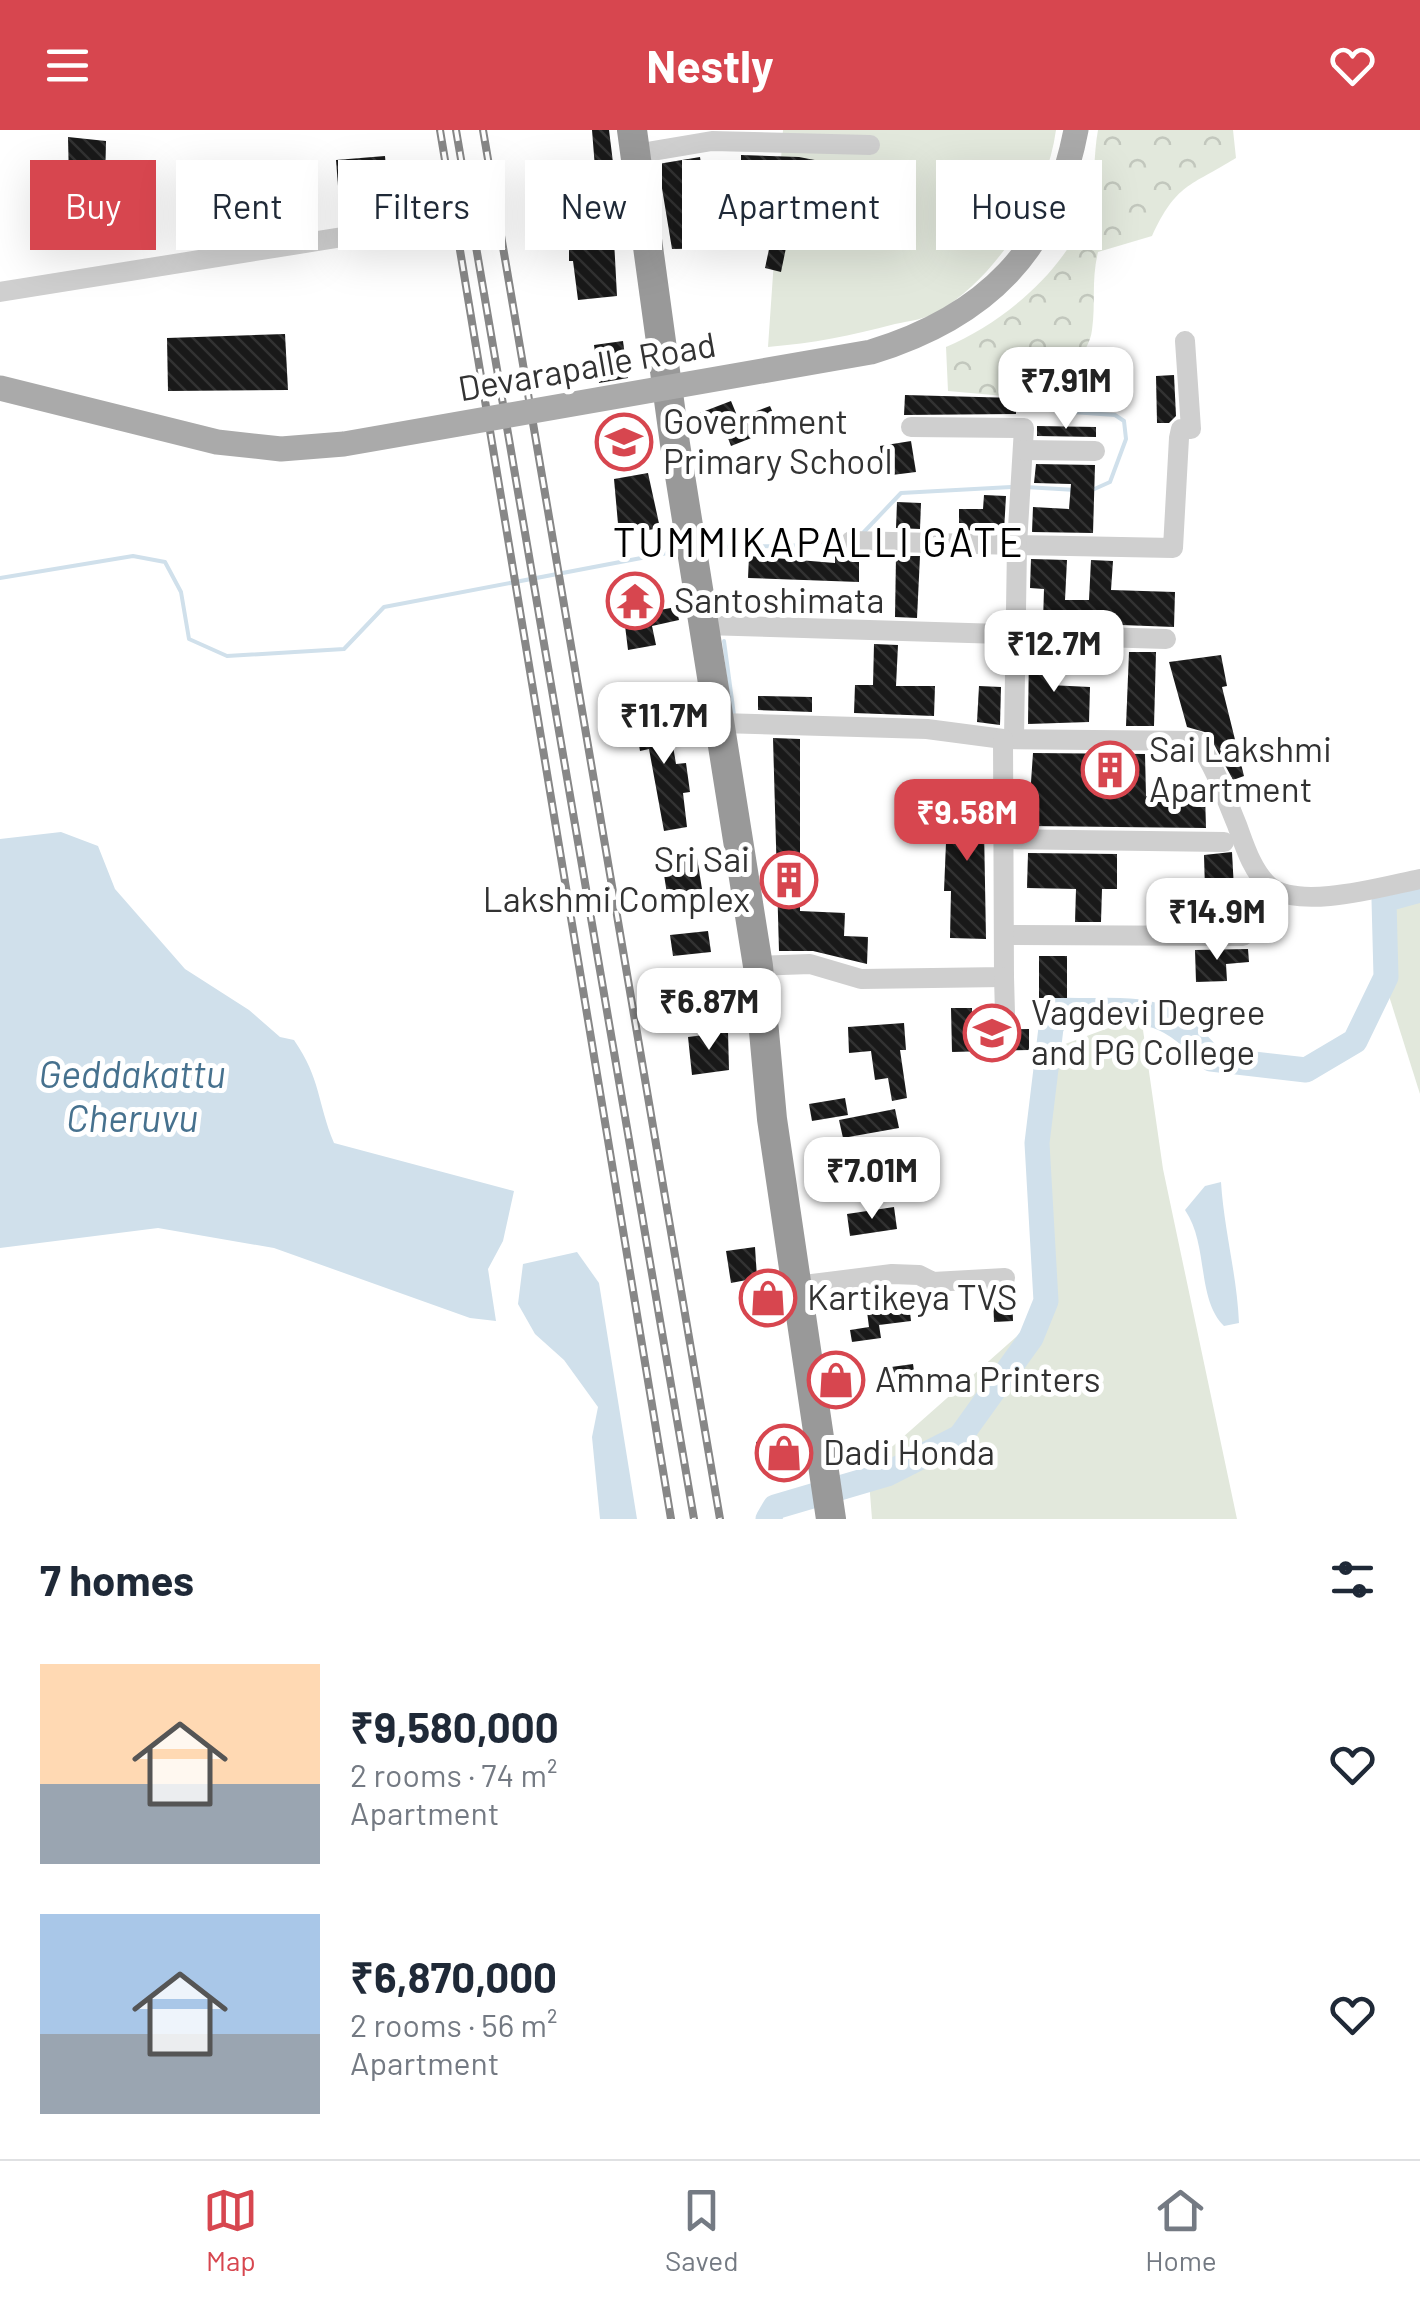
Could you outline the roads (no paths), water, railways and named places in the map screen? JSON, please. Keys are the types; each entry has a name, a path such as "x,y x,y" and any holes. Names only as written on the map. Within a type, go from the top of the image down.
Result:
{"highway":[{"path":"649,250 758,966 796,1286 831,1515"}],"main road":[{"name":"Devarapalle Road","path":"0,388 217,442 281,449 344,444 871,352 912,339 962,314 997,287 1035,242 1060,191 1076,130"}],"street":[{"path":"633,142 870,144"},
{"path":"0,292 338,238"},
{"path":"851,541 1174,548 1180,429 1191,429 1185,341"},
{"path":"911,427 1024,428 1004,839 1005,1014"},
{"path":"1023,450 1094,451"},
{"path":"704,626 1166,638"},
{"path":"720,723 927,729 1009,739 1197,741 1250,858 1270,886 1292,896 1340,895 1420,879"},
{"path":"1004,839 1224,842"},
{"path":"1004,935 1243,936"},
{"path":"758,966 810,964 861,980 1004,977"},
{"path":"796,1286 892,1274 919,1274 933,1282 1005,1278"}],"water":[{"name":"Geddakattu Cheruvu","path":"61,832 98,846 115,889 185,969 249,1010 280,1037 294,1040 314,1079 334,1143 514,1191 503,1241 488,1269 496,1321 470,1318 274,1248 158,1228 0,1248 0,839"},
{"path":"1221,1182 1239,1323 1224,1326 1209,1301 1197,1239 1185,1210 1205,1186"},
{"path":"577,1252 599,1283 637,1519 600,1519 592,1437 598,1407 564,1360 535,1334 518,1304 523,1264"}],"waterway":[{"path":"1067,381 1063,401 1072,412 1115,415 1124,421 1126,439 1110,482 1090,491"},
{"path":"863,533 901,493 1011,487"},
{"path":"1025,487 1076,490"},
{"path":"705,547 790,546 844,539"},
{"path":"0,578 133,556 165,562 181,592 189,639 227,656 344,649 384,607 678,551"},
{"path":"724,641 734,715"},
{"path":"768,1519 775,1507 887,1474 960,1437 1031,1338 1046,1301 1037,1143 1051,1028 1060,1010 1126,1011 1161,1017 1194,1040 1211,1059 1306,1070 1355,1041 1386,977 1384,900 1420,890"}],"railway":[{"path":"440,130 671,1519"},
{"path":"456,130 694,1519"},
{"path":"483,130 720,1519"}],"place":[{"name":"Government Primary School","path":"624,442"},
{"name":"Santoshimata","path":"635,601"},
{"name":"Sai Lakshmi Apartment","path":"1110,770"},
{"name":"Sri Sai Lakshmi Complex","path":"789,880"},
{"name":"Vagdevi Degree and PG College","path":"992,1033"},
{"name":"Kartikeya TVS","path":"768,1298"},
{"name":"Amma Printers","path":"836,1380"},
{"name":"Dadi Honda","path":"784,1453"}],"district":[{"name":"TUMMIKAPALLI GATE","path":"819,543"}]}
